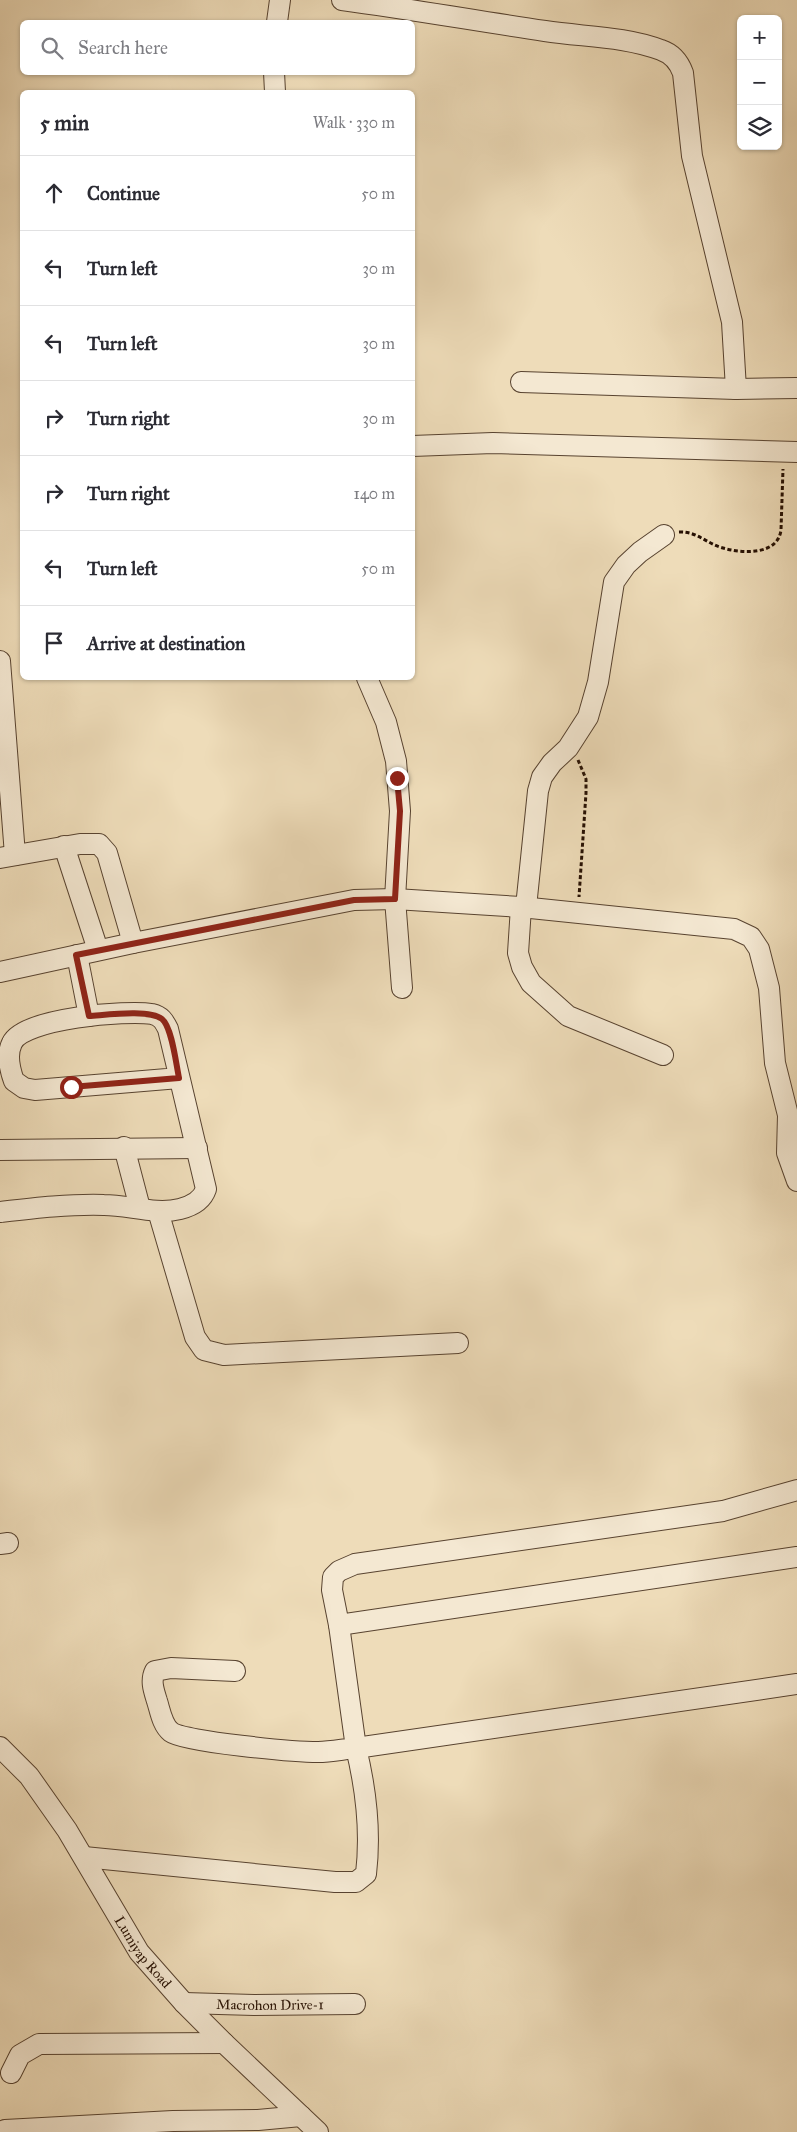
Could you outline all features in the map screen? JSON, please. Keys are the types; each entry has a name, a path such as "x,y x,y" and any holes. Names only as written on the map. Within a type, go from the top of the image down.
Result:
{"street":[{"path":"277,20 280,0"},
{"path":"342,0 637,43 663,50 679,61 683,73 692,156 732,322 736,389"},
{"path":"274,75 275,90"},
{"path":"521,382 736,389 797,388"},
{"path":"415,446 492,443 790,452"},
{"path":"663,1055 568,1016 531,984 522,967 518,953 538,792 542,777 552,763 568,748 588,717 598,682 614,582 626,565 640,552 664,535"},
{"path":"0,662 8,857 93,842 104,846 133,942"},
{"path":"369,680 386,722 396,761 400,811 395,899 402,988"},
{"path":"64,846 98,950"},
{"path":"0,972 133,942 354,900 395,899 524,907 734,928 750,937 759,949 769,988 775,1063 788,1115 787,1153 797,1181"},
{"path":"76,955 89,1016"},
{"path":"0,1212 65,1205 105,1205 149,1210 180,1209 195,1204 203,1198 206,1189 168,1029 163,1019 153,1014 89,1016 56,1021 21,1034 12,1043 9,1057 14,1081 24,1088 35,1090 179,1078"},
{"path":"0,1150 124,1147 197,1148"},
{"path":"124,1147 195,1337 204,1350 211,1353 224,1354 458,1343"},
{"path":"84,1858 334,1882 356,1882 366,1874 368,1852 367,1813 332,1590 333,1578 339,1571 355,1564 723,1512 797,1490"},
{"path":"339,1625 797,1557"},
{"path":"235,1671 171,1668 155,1671 152,1677 153,1688 165,1725 171,1732 188,1738 290,1751 320,1752 797,1684"},
{"name":"Lumiyap Road","path":"0,1747 29,1776 84,1858 139,1952 184,2003 224,2044 318,2132"},
{"name":"Macrohon Drive-1","path":"184,2003 254,2005 355,2004"},
{"path":"11,2073 20,2055 29,2048 39,2044 224,2044"},
{"path":"5,2130 172,2121 258,2120 301,2116"}],"path":[{"path":"664,535 685,531 697,534 721,548 742,552 763,550 775,545 780,538 790,452"},
{"path":"568,748 578,760 586,779 578,912"}],"route":[{"path":"71,1087 179,1078 168,1029 163,1019 153,1014 89,1016 76,955 133,942 354,900 395,899 400,811 397,778"}]}
